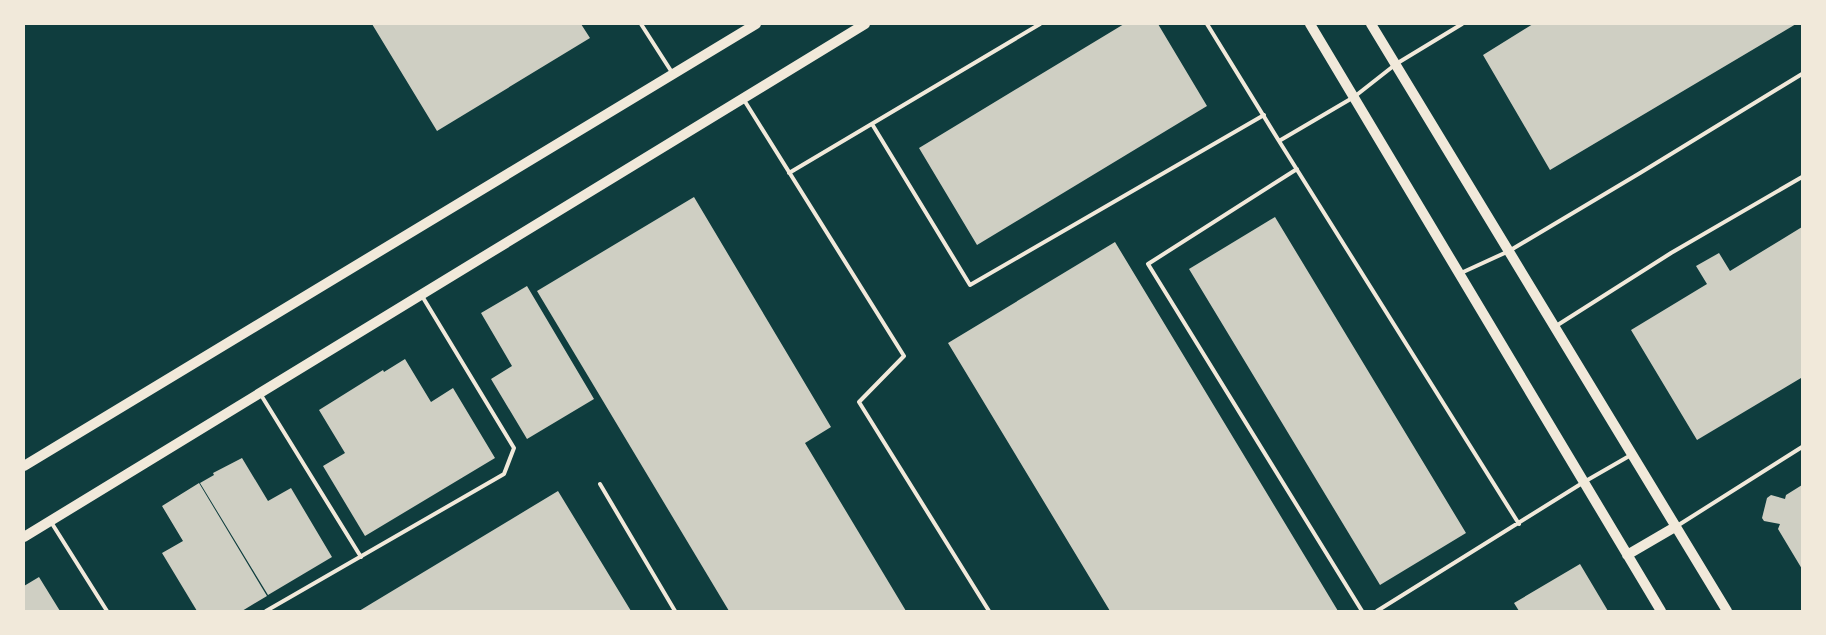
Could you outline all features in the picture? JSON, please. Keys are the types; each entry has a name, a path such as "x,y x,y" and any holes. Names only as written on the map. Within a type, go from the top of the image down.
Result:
{"main road":[{"path":"24,466 756,24"},
{"path":"24,537 864,24"},
{"path":"1310,24 1661,611"},
{"path":"1371,24 1726,611"},
{"path":"1627,555 1675,527"}],"lane":[{"path":"642,24 672,74"},
{"path":"790,173 1040,24"},
{"path":"1207,24 1519,524"},
{"path":"1280,141 1354,97 1396,64 1462,24"},
{"path":"1459,274 1508,250 1640,173 1802,74"},
{"path":"743,98 904,356 859,402 989,611"},
{"path":"872,124 970,285 1264,116"},
{"path":"1297,169 1148,264 1362,611"},
{"path":"1554,327 1671,253 1802,177"},
{"path":"266,611 504,474 514,448 421,294"},
{"path":"259,393 361,557"},
{"path":"1675,527 1802,448"},
{"path":"1377,611 1632,454"},
{"path":"600,484 675,611"},
{"path":"50,521 107,611"}],"building":[{"path":"372,24 581,24 590,38 437,131"},
{"path":"1124,24 1158,24 1207,106 977,245 919,148"},
{"path":"1533,24 1796,24 1550,170 1483,55"},
{"path":"694,197 831,427 805,443 906,611 729,611 537,291"},
{"path":"1275,217 1466,533 1380,585 1189,269"},
{"path":"1802,227 1802,380 1801,378 1697,440 1631,330 1707,284 1696,266 1719,253 1730,271"},
{"path":"1115,242 1338,611 1110,611 948,343"},
{"path":"527,286 594,399 527,439 491,379 512,366 481,313"},
{"path":"405,359 431,402 453,388 495,458 365,536 323,466 345,453 319,410 383,370 384,372"},
{"path":"242,458 268,501 291,488 332,557 268,595 200,483 214,475 213,473"},
{"path":"199,483 267,596 242,611 197,611 162,553 183,541 162,506"},
{"path":"1802,485 1802,569 1778,529 1780,524 1764,521 1762,518 1767,498 1771,495 1785,499 1786,495"},
{"path":"558,491 631,611 359,611"},
{"path":"1580,564 1608,611 1519,611 1514,603"},
{"path":"39,577 60,611 24,611 24,586"}]}
